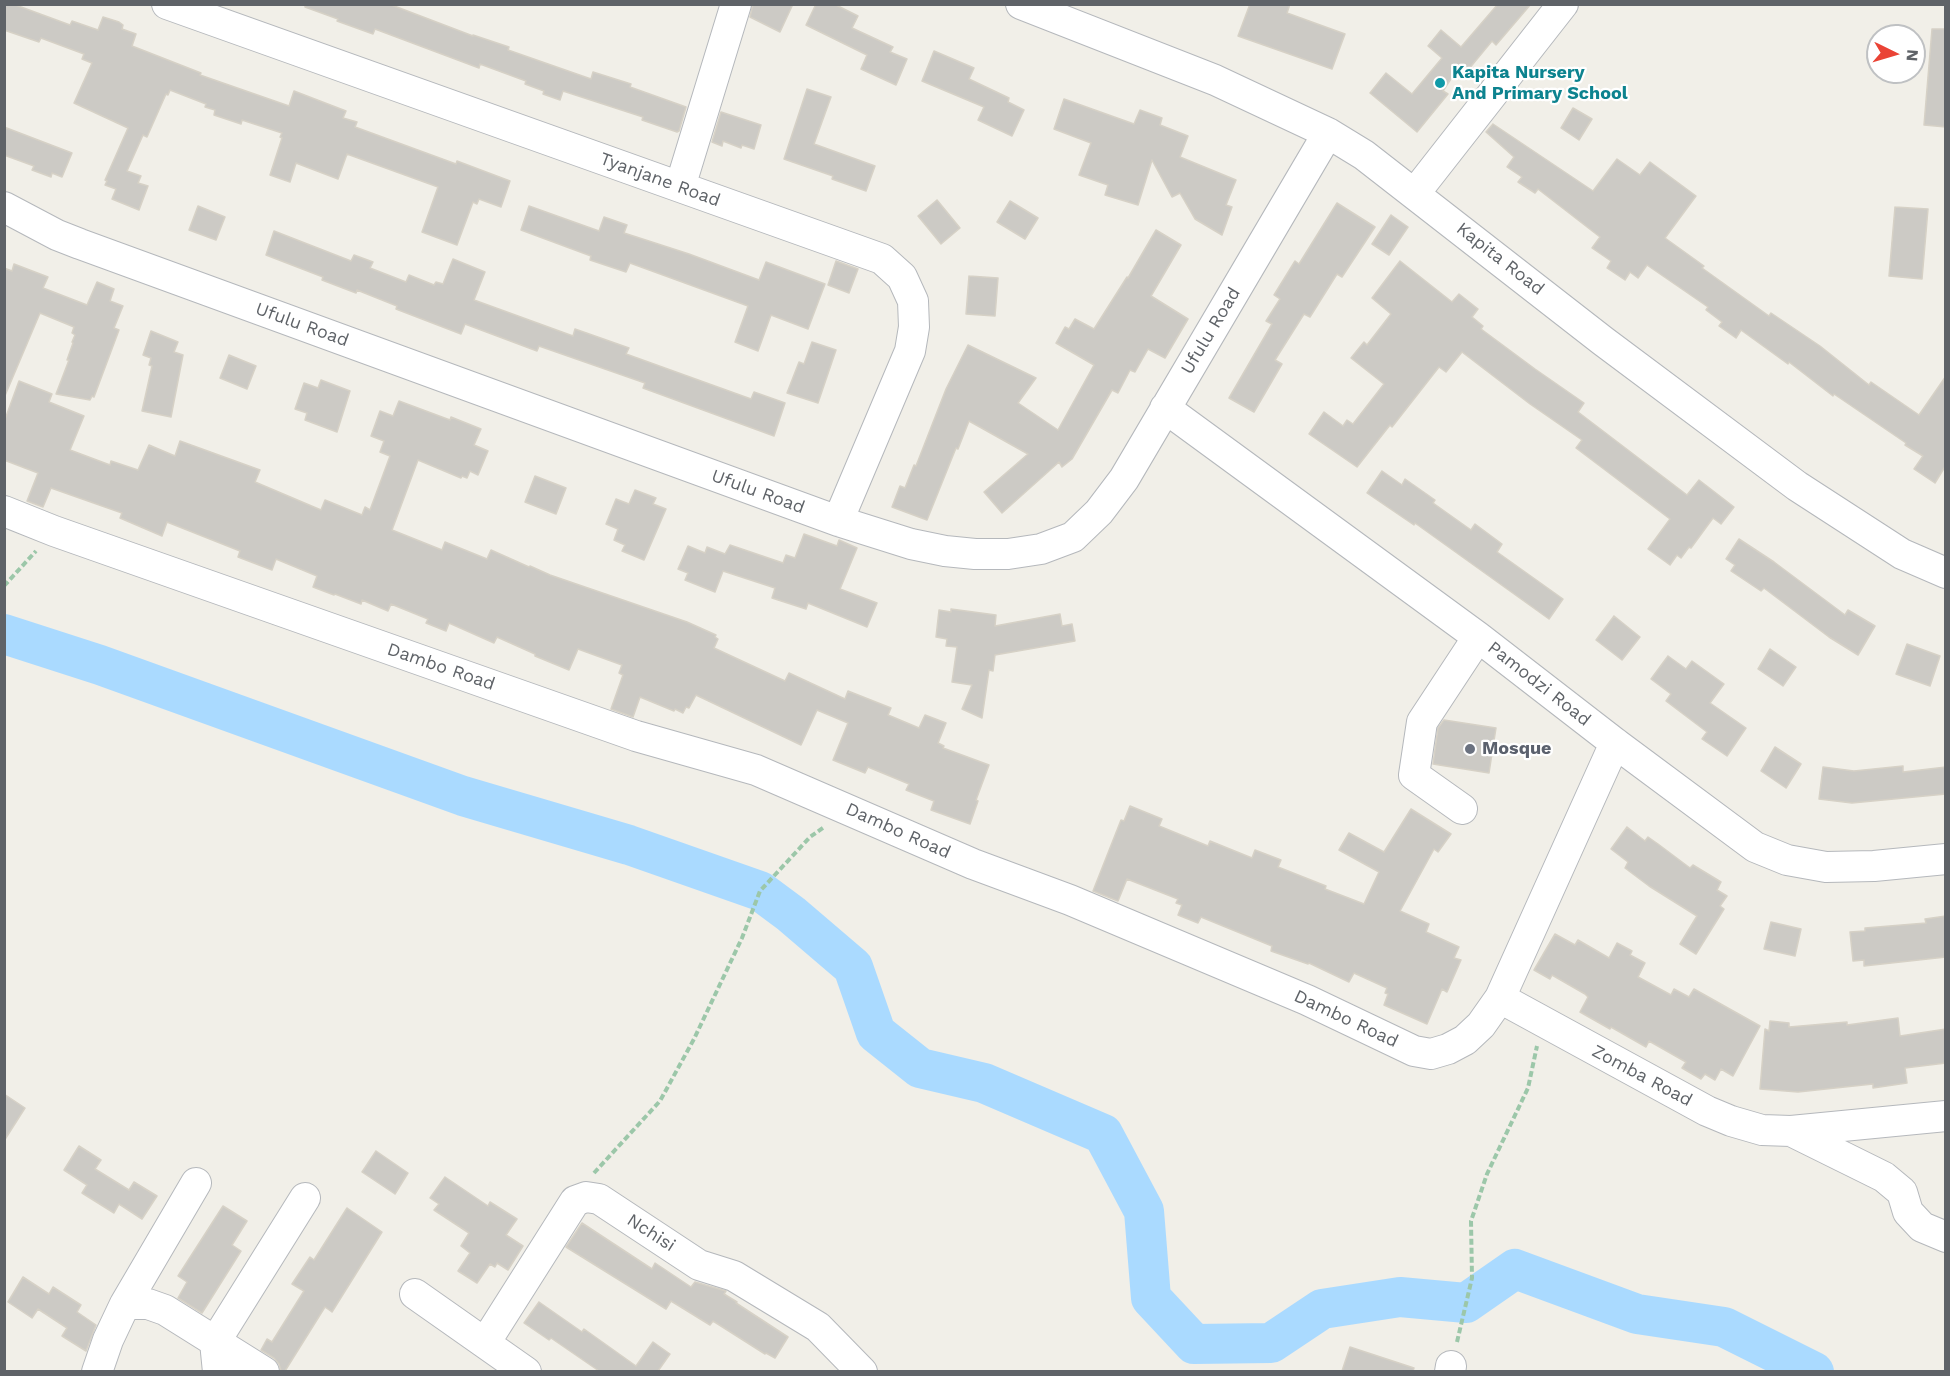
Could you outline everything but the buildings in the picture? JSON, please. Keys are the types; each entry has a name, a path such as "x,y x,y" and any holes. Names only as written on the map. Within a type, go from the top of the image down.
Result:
{"street":[{"name":"Tyanjane Road","path":"167,4 882,259 902,277 913,302 914,327 910,351 838,521"},
{"path":"680,187 736,4"},
{"name":"Kapita Road","path":"1021,4 1215,80 1328,133 1364,154 1603,341 1797,486 1902,554 1946,573"},
{"path":"1415,192 1563,4"},
{"name":"Ufulu Road","path":"4,207 80,244 838,521 911,544 945,551 1008,554 1041,549 1073,537 1100,512 1124,479 1328,133"},
{"name":"Pamodzi Road","path":"1165,408 1478,637 1755,847 1787,860 1826,867 1874,866 1946,859"},
{"name":"Dambo Road","path":"4,512 636,736 756,770 973,864 1070,900 1296,995 1414,1051 1431,1054 1466,1040 1481,1025 1500,998 1615,743"},
{"path":"1462,809 1414,776 1422,722 1478,637"},
{"name":"Zomba Road","path":"1500,998 1707,1111 1762,1130 1791,1131 1946,1116"},
{"name":"Zomba Road","path":"1791,1131 1884,1177 1902,1192 1908,1212 1922,1227 1946,1237"},
{"path":"97,1371 108,1340 125,1304 196,1183"},
{"name":"Nchisi","path":"575,1201 586,1197 598,1199 699,1265 734,1276 818,1327 862,1371"},
{"path":"217,1357 304,1198"},
{"path":"484,1343 575,1201"},
{"path":"415,1293 526,1371"},
{"path":"125,1304 148,1304 165,1310 217,1357 264,1371"}],"path":[{"path":"4,586 54,531"},
{"path":"575,1201 589,1178 660,1101 694,1039 737,948 760,891 810,837 848,810"},
{"path":"1450,1369 1472,1278 1471,1221 1487,1174 1528,1088 1542,1022"}],"waterway":[{"path":"4,634 100,665 463,796 629,845 760,891 791,914 853,967 876,1033 920,1068 984,1083 1103,1134 1144,1211 1151,1298 1194,1344 1271,1343 1322,1309 1400,1297 1466,1303 1515,1269 1637,1314 1724,1327 1814,1372"}],"place":[{"name":"Kapita Nursery And Primary School","path":"1440,83"},
{"name":"Mosque","path":"1470,749"}]}
